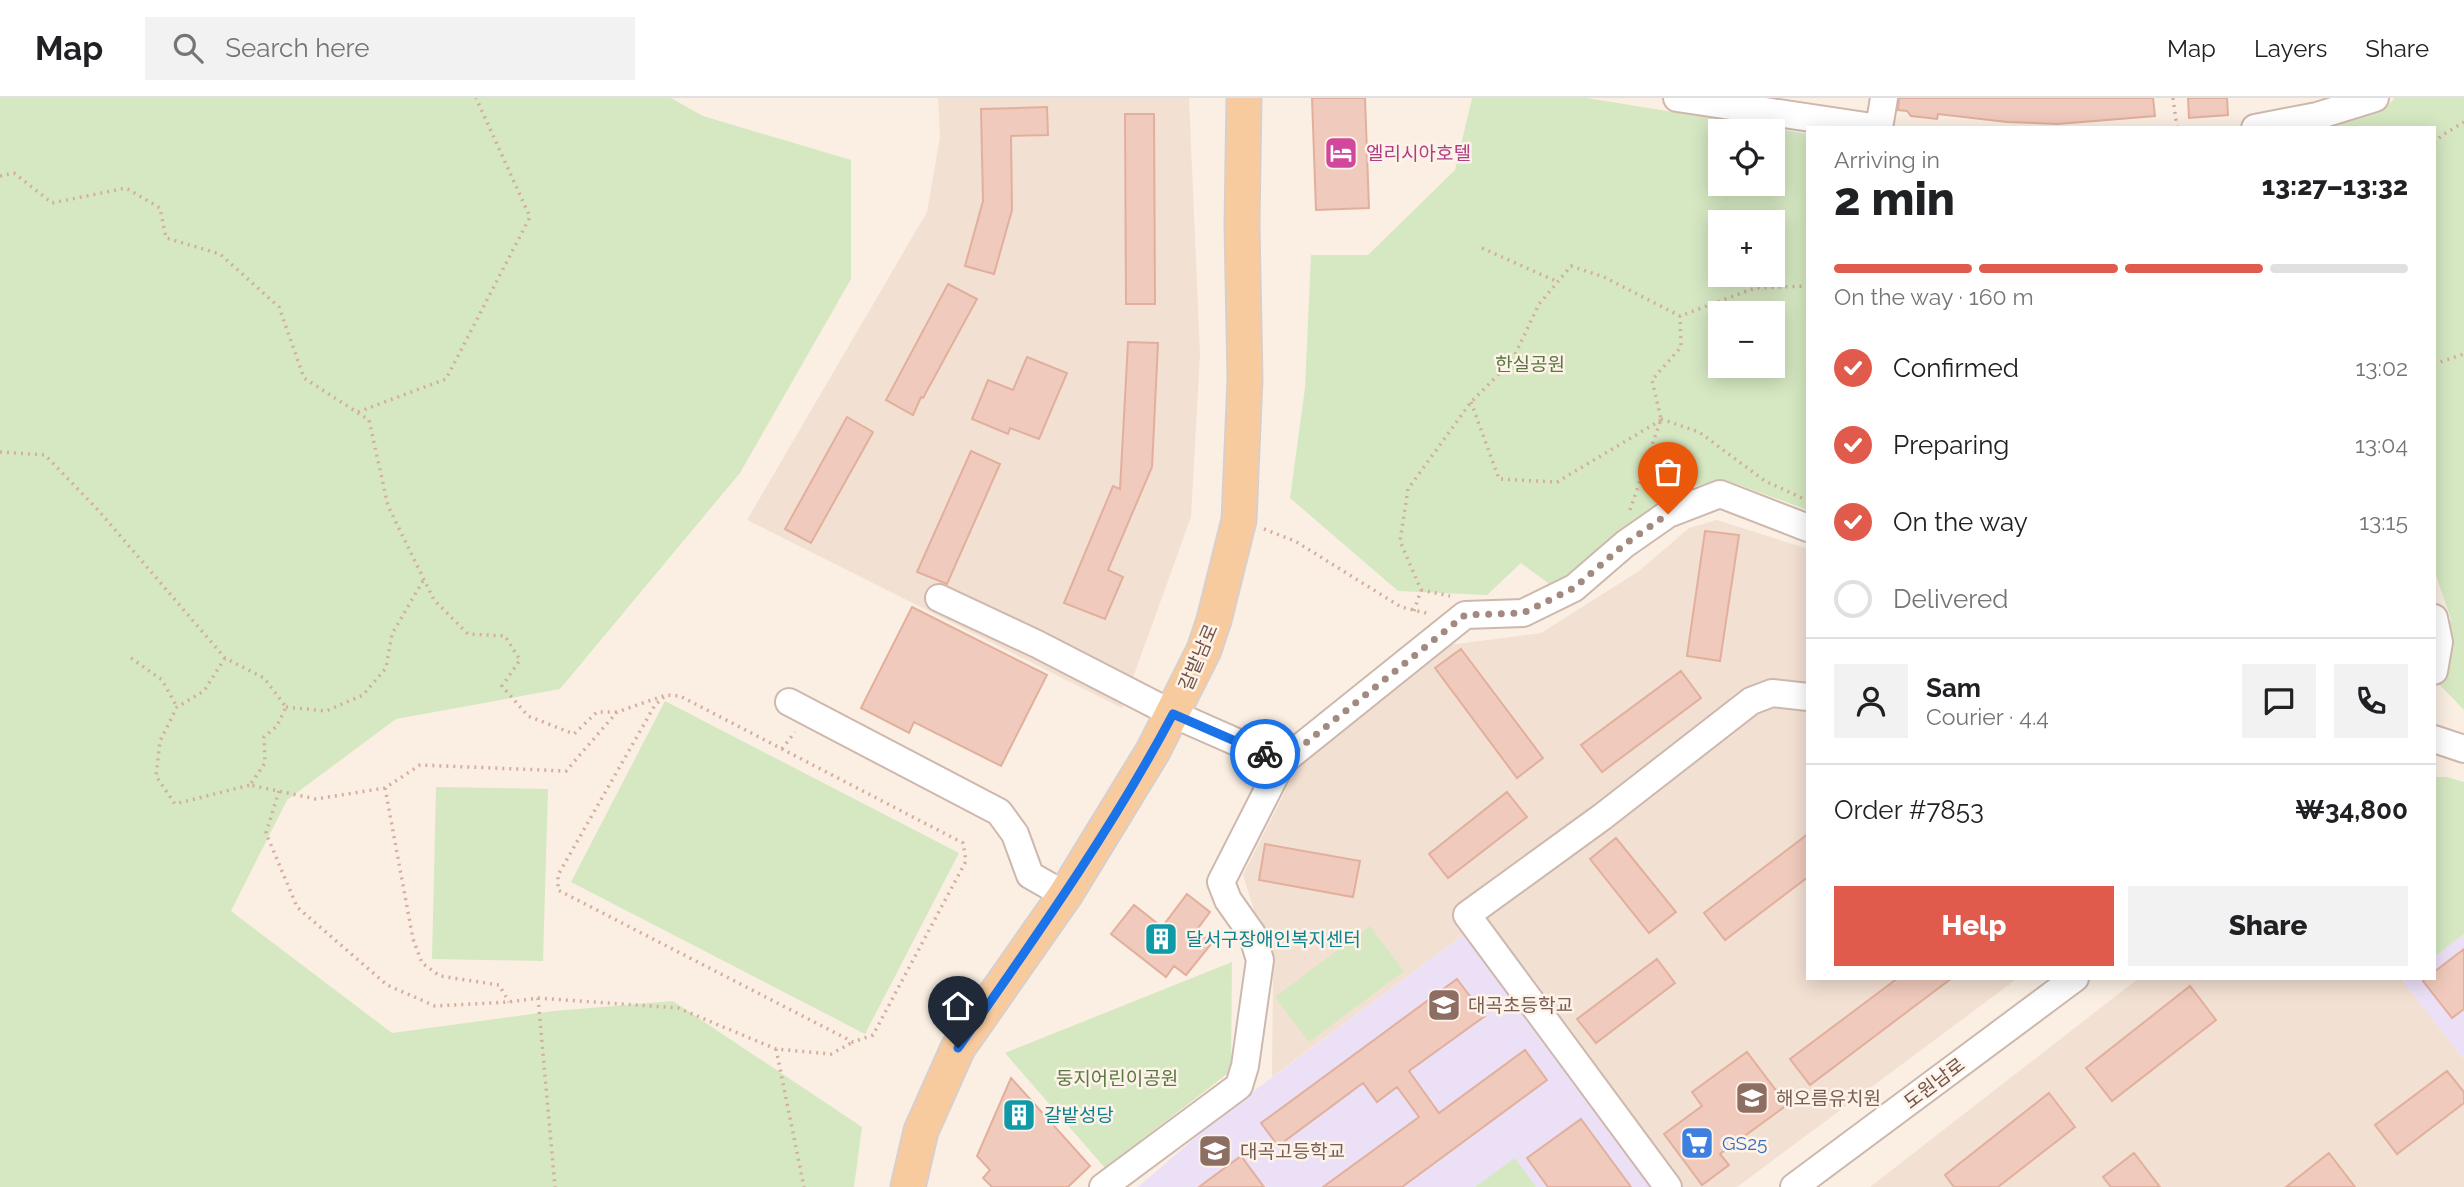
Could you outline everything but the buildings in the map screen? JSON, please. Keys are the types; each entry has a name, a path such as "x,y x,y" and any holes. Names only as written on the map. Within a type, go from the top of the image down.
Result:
{"main road":[{"name":"갈밭남로","path":"908,1187 921,1131 958,1048 1065,895 1153,751 1204,650 1239,520 1245,379 1242,225 1244,98"}],"street":[{"path":"1677,98 1866,126"},
{"path":"1879,126 1884,98"},
{"path":"2265,126 2317,116 2375,98"},
{"path":"1103,1187 1238,1086 1245,1066 1260,960 1252,934 1228,900 1222,882 1282,762 1459,609 1465,615 1523,613 1574,588 1625,544 1668,514 1720,494 1806,527"},
{"path":"939,598 1037,644 1173,714 1282,762"},
{"path":"2436,628 2439,642 2436,659"},
{"path":"1668,1187 1467,915 1602,817 1751,701 1772,693 1806,697"},
{"path":"789,702 999,812 1016,834 1030,875 1065,895"},
{"path":"2436,740 2464,749"},
{"name":"도원남로","path":"1794,1187 2072,980"}],"path":[{"path":"357,412 446,379 530,217 476,98"},
{"path":"2173,98 2177,126"},
{"path":"2436,141 2464,122"},
{"path":"0,176 14,173 52,204 126,188 160,208 166,238 220,254 279,307 304,378 369,419 388,506 433,600 468,634 505,636 520,660 502,686 528,716 574,734 597,712 617,712 666,695 680,696 963,843 966,861 873,1035 831,1054 776,1049 678,1008 538,998 435,1006 387,985 297,906 266,833 279,791"},
{"path":"1482,248 1558,282"},
{"path":"1415,611 1421,590 1400,541 1408,489 1471,402 1512,361 1539,304 1571,266 1604,277 1680,316 1755,288 1806,286"},
{"path":"1623,519 1631,510 1661,419 1652,380 1681,347 1680,316"},
{"path":"2436,363 2464,354"},
{"path":"1471,402 1499,479 1557,482 1661,419"},
{"path":"1661,419 1699,432 1765,481 1806,500"},
{"path":"0,453 45,455 98,510 225,659 264,678 286,706 326,711 363,695 386,668 392,634 424,579"},
{"path":"1239,520 1295,541 1387,599 1415,611 1459,609"},
{"path":"1421,590 1459,609"},
{"path":"131,658 162,680 177,707"},
{"path":"225,659 204,691 177,707 160,741 156,776 175,804 250,785 316,799 385,788 420,765 566,771 617,712"},
{"path":"666,695 654,705 558,874 558,890 853,1042"},
{"path":"250,785 265,763 264,737 277,726 286,706"},
{"path":"782,749 793,734"},
{"path":"385,788 413,939 422,963 440,976 499,985 509,1002"},
{"path":"538,998 555,1187"},
{"path":"776,1049 804,1187"}],"shaded area":[{"path":"938,98 1189,98 1200,354 1191,517 1122,708 747,520 927,212 940,137"},
{"path":"1717,520 1806,548 1806,980 2015,980 1737,1187 1652,1187 1466,933 1272,1077 1273,971 1243,875 1297,768 1449,645 1541,633 1639,571 1689,528"},
{"name":"대곡초등학교","path":"1466,933 1652,1187 1138,1187 1223,1114"},
{"path":"2464,934 2464,1060 2403,982 2436,980 2436,955"},
{"path":"2136,980 2403,980 2464,1060 2464,1187 1870,1187"}],"green space":[{"path":"0,98 671,98 703,116 851,160 851,279 740,473 560,689 396,719 287,800 231,911 392,1033 554,1011 673,1001 862,1127 854,1187 0,1187"},
{"name":"한실공원","path":"1472,98 1587,98 1716,119 1708,119 1708,196 1785,196 1785,130 1806,134 1806,509 1731,482 1681,487 1552,586 1521,563 1487,595 1398,591 1290,498 1305,388 1311,255 1368,255 1455,170"},
{"path":"2395,98 2464,98 2464,710 2436,681 2451,619 2436,576 2436,126 2313,126 2383,110"},
{"path":"665,701 959,853 865,1034 571,882"},
{"path":"2436,777 2464,782 2464,934 2436,955"},
{"path":"436,787 548,789 543,961 432,959"},
{"path":"1370,926 1404,971 1309,1042 1275,997"},
{"name":"둥지어린이공원","path":"1232,962 1231,1063 1227,1074 1105,1168 1005,1053"},
{"path":"1515,1158 1536,1187 1475,1187"}],"way so far":[{"path":"1265,754 1282,762 1465,615 1523,613 1574,588 1625,544 1668,514"}],"place":[{"name":"엘리시아호텔","path":"1341,153"},
{"name":"달서구장애인복지센터","path":"1161,939"},
{"name":"대곡초등학교","path":"1444,1005"},
{"name":"해오름유치원","path":"1752,1098"},
{"name":"갈밭성당","path":"1019,1115"},
{"name":"GS25","path":"1697,1143"},
{"name":"대곡고등학교","path":"1215,1151"}],"route":[{"path":"958,1048 1065,895 1173,714 1265,754"}]}
